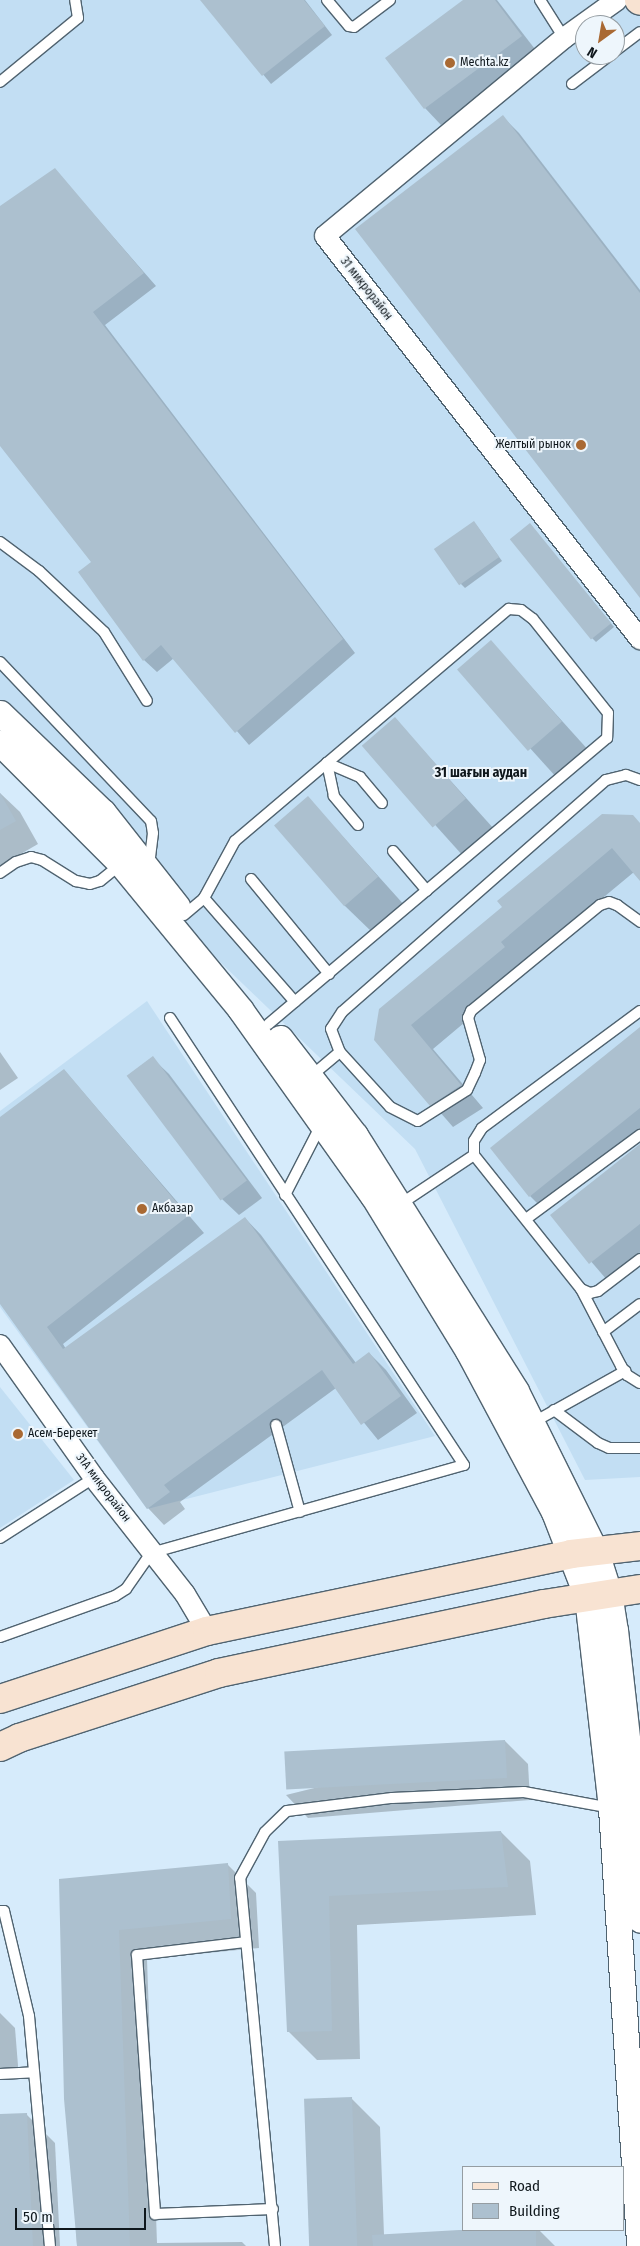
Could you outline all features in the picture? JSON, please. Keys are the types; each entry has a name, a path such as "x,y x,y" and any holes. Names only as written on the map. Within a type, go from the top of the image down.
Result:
{"main road":[{"path":"0,1699 207,1631 583,1553 640,1546"},
{"path":"0,1747 19,1738 219,1673 598,1595 640,1589"},
{"path":"207,1631 219,1673"}],"street":[{"name":"31 микрорайон","path":"617,0 564,38 325,236 640,639"},
{"path":"0,713 103,812 356,1135 516,1391 532,1423 598,1595 631,1772 640,1920"},
{"path":"0,743 121,864 240,1009 372,1196 468,1351 554,1512 583,1553"},
{"name":"31А микрорайон","path":"0,1345 94,1478 185,1594 207,1631"},
{"path":"598,1595 639,2246"}],"lane":[{"path":"0,82 78,18 75,0"},
{"path":"327,0 349,26 354,27 390,0"},
{"path":"540,0 564,38"},
{"path":"625,43 640,32"},
{"path":"572,84 597,65"},
{"path":"0,542 39,571 104,632 147,701"},
{"path":"184,915 204,898 235,841 509,609 521,610 534,619 608,713 607,738 269,1024"},
{"path":"0,662 151,821 153,833 148,869"},
{"path":"327,763 360,777 382,803"},
{"path":"327,763 334,796 358,825"},
{"path":"640,780 626,775 606,780 342,1012 331,1029 340,1052 390,1107 418,1121 467,1090 480,1060 468,1018 471,1011 600,905 609,902 618,905 640,922"},
{"path":"393,851 427,891"},
{"path":"0,873 16,862 31,857 42,860 76,881 90,884 100,881 121,864"},
{"path":"252,880 329,974"},
{"path":"204,898 296,1002"},
{"path":"640,1011 482,1128 474,1141 474,1155 581,1289 625,1370 640,1383"},
{"path":"0,1637 115,1596 126,1588 151,1553 464,1465 170,1018"},
{"path":"310,1077 340,1052"},
{"path":"285,1195 322,1125"},
{"path":"526,1219 640,1135"},
{"path":"398,1205 474,1155"},
{"path":"581,1289 590,1293 598,1291 640,1259"},
{"path":"603,1332 640,1304"},
{"path":"532,1423 625,1370"},
{"path":"554,1410 598,1443 609,1448 640,1448"},
{"path":"276,1425 300,1512"},
{"path":"0,1538 94,1478"},
{"path":"275,2246 273,2209 240,1878 265,1832 287,1811 392,1798 524,1792 611,1808"},
{"path":"0,1911 4,1911 29,2016 50,2246"},
{"path":"246,1942 137,1955 155,2214 273,2209"},
{"path":"0,2074 34,2072"}],"shaded area":[{"name":"31 шағын аудан","path":"0,0 635,0 640,7 640,1477 585,1480 415,1149 0,751"},
{"name":"Акбазар","path":"147,1001 435,1436 147,1509 0,1307 0,1111"},
{"name":"Асем-Берекет","path":"0,1387 74,1480 0,1528"}],"building":[{"path":"200,0 304,0 325,26 262,76"},
{"path":"463,0 495,0 522,36 424,109 385,58"},
{"name":"Желтый рынок","path":"503,115 640,293 640,598 355,229"},
{"path":"55,168 144,273 93,312 343,639 235,733 161,645 143,661 78,572 91,562 0,446 0,206"},
{"path":"474,521 499,557 459,585 434,549"},
{"path":"530,523 611,623 591,640 510,539"},
{"path":"491,640 562,722 528,751 457,670"},
{"path":"395,717 466,799 433,827 362,746"},
{"path":"0,793 16,821 0,830"},
{"path":"308,796 378,877 344,906 274,826"},
{"path":"602,814 633,815 640,823 640,881 612,848 501,942 505,947 411,1025 461,1085 430,1106 374,1040 379,1009 502,907 497,901"},
{"path":"640,1027 640,1108 529,1197 490,1148"},
{"path":"153,1056 247,1181 221,1200 127,1076"},
{"name":"Акбазар","path":"64,1069 188,1216 47,1327 63,1349 245,1217 353,1364 369,1352 401,1396 361,1425 322,1370 164,1485 170,1492 147,1509 0,1304 0,1117"},
{"path":"640,1144 640,1224 589,1264 550,1215"},
{"path":"505,1740 507,1778 286,1790 284,1752"},
{"path":"501,1831 508,1887 329,1896 332,2031 287,2032 278,1841"},
{"path":"228,1863 231,1919 119,1930 130,2246 77,2246 64,2099 59,1879"},
{"path":"352,2097 357,2246 309,2246 304,2099"},
{"path":"27,2113 33,2246 0,2246 0,2114"},
{"path":"459,2230 536,2231 536,2246 373,2246 372,2235"}],"place":[{"name":"Mechta.kz","path":"450,63"},
{"name":"Желтый рынок","path":"581,445"},
{"name":"Акбазар","path":"142,1209"},
{"name":"Асем-Берекет","path":"18,1434"}],"district":[{"name":"31 шағын аудан","path":"481,773"}]}
